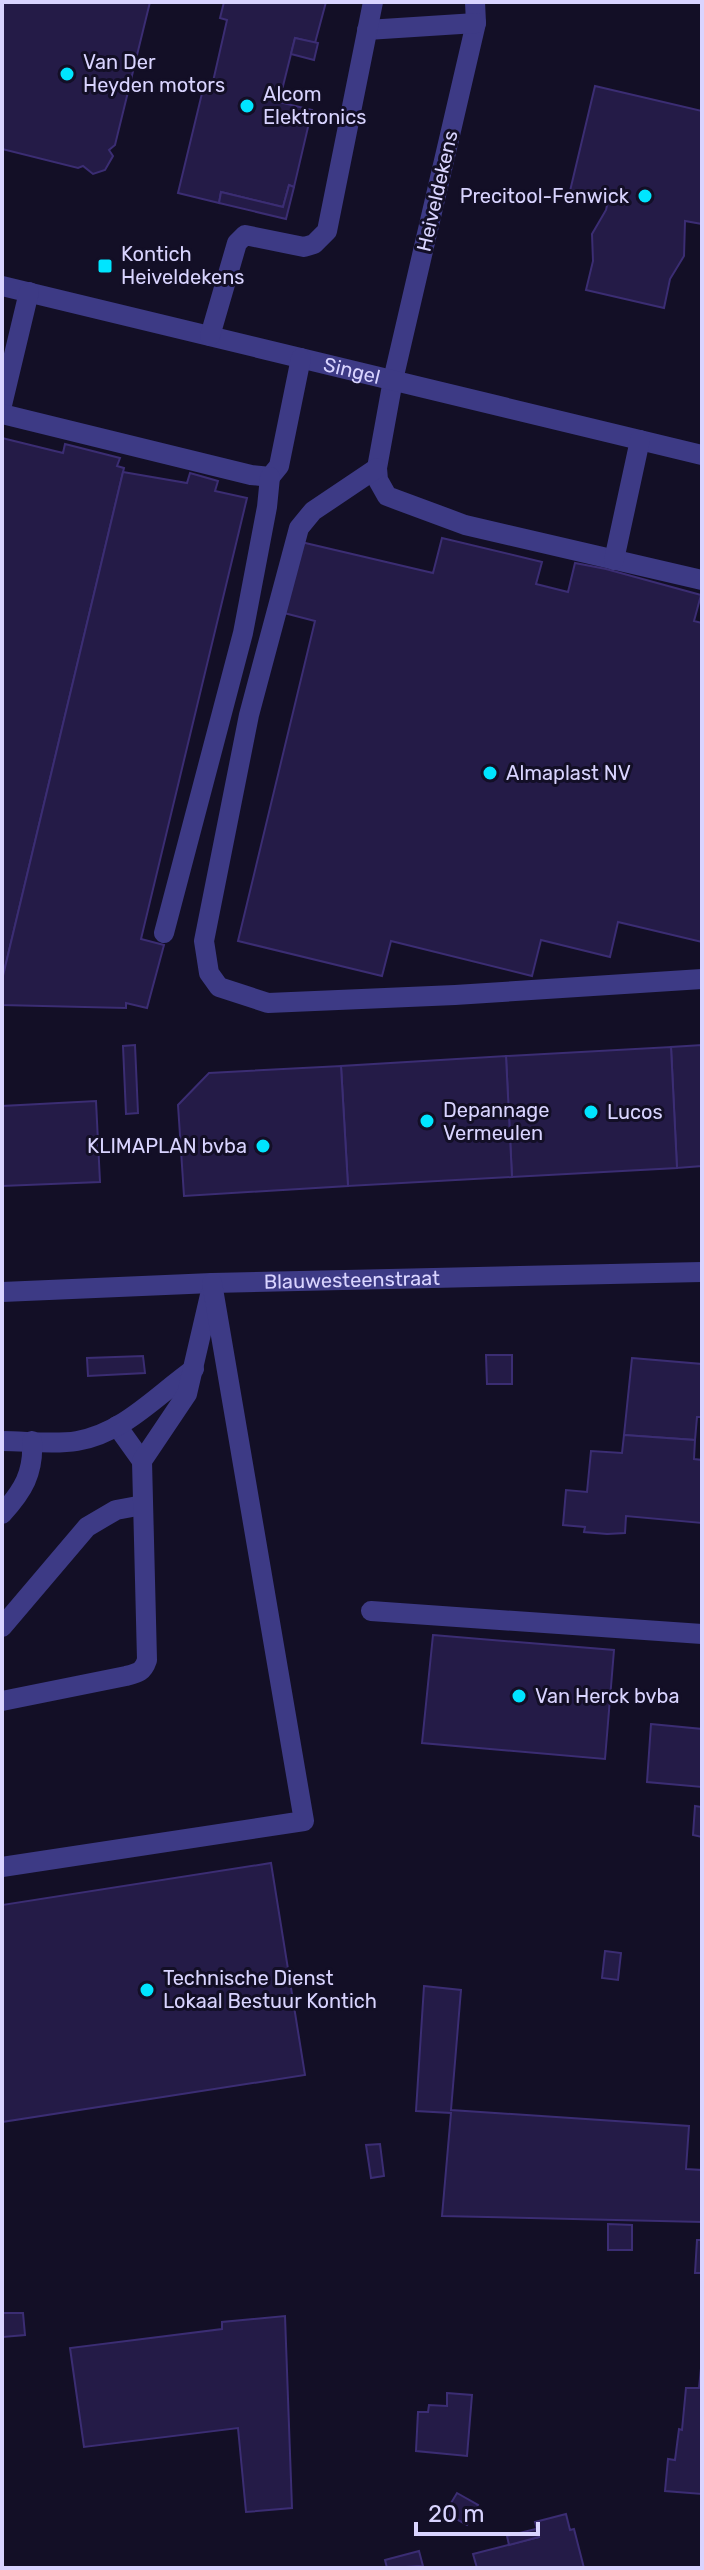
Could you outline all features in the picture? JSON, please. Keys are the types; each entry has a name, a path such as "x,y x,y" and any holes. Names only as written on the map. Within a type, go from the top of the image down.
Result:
{"street":[{"path":"210,336 237,243 245,235 304,247 314,244 327,231 373,2"},
{"name":"Heiveldekens","path":"377,468 393,380 476,23 475,2"},
{"path":"367,30 476,23"},
{"name":"Singel","path":"2,286 702,455"},
{"path":"2,405 29,292"},
{"path":"164,933 243,633 270,477 279,466 301,358"},
{"path":"2,414 251,475 270,477"},
{"path":"614,560 640,440"},
{"path":"702,580 465,525 387,496 378,480 377,468 313,511 299,528 249,715 204,941 209,973 219,987 268,1003 702,979"},
{"name":"Blauwesteenstraat","path":"2,1292 212,1283 702,1272"},
{"path":"142,1461 187,1394 212,1283"},
{"path":"2,1867 304,1821 212,1283"},
{"path":"2,1441 76,1441 117,1426 142,1411 194,1369"},
{"path":"2,1701 139,1673 144,1668 147,1660 142,1461 117,1426"},
{"path":"2,1514 18,1496 31,1471 32,1441"},
{"path":"2,1627 87,1527 116,1510 143,1505"},
{"path":"371,1611 702,1634"}],"building":[{"name":"Van Der Heyden motors","path":"2,2 150,2 115,145 109,150 113,156 105,170 93,174 83,166 78,168 2,149"},
{"name":"Alcom Elektronics","path":"224,2 326,2 315,43 295,38 279,102 312,110 294,187 289,185 283,207 221,192 219,203 178,193 204,85 212,86 227,20 220,18"},
{"path":"295,38 318,43 314,60 291,54"},
{"name":"Precitool-Fenwick","path":"595,86 702,111 702,224 685,221 684,256 670,279 664,308 586,290 593,261 592,234 608,201 570,191"},
{"path":"289,185 294,187 286,219 219,203 221,192 283,207"},
{"path":"2,438 63,453 65,444 120,458 117,466 124,468 2,980"},
{"path":"123,472 187,483 190,473 218,481 215,491 247,498 141,939 164,945 147,1008 126,1003 126,1008 2,1005 2,980"},
{"name":"Almaplast NV","path":"442,538 542,562 536,584 568,592 575,563 701,595 694,621 702,623 702,942 618,922 610,957 541,940 532,976 391,941 382,976 238,941 315,621 284,613 301,542 433,573"},
{"path":"135,1045 138,1113 126,1114 123,1046"},
{"path":"702,1045 702,1166 677,1168 671,1047"},
{"name":"Lucos","path":"671,1047 677,1168 512,1177 506,1056"},
{"name":"Depannage Vermeulen","path":"506,1056 512,1177 348,1186 341,1066"},
{"name":"KLIMAPLAN bvba","path":"341,1066 348,1186 184,1196 178,1105 209,1073"},
{"path":"96,1101 100,1182 2,1186 2,1106"},
{"path":"486,1355 512,1355 512,1384 487,1384"},
{"path":"143,1356 145,1373 88,1376 87,1358"},
{"path":"632,1358 702,1364 702,1417 697,1417 695,1440 624,1435"},
{"path":"624,1435 695,1440 694,1459 702,1460 702,1523 626,1516 625,1533 607,1534 584,1532 585,1527 563,1525 566,1490 587,1492 591,1451 622,1453"},
{"name":"Van Herck bvba","path":"433,1635 614,1650 605,1759 422,1743"},
{"path":"651,1724 702,1729 702,1787 647,1782"},
{"path":"695,1806 702,1807 702,1837 693,1835"},
{"name":"Technische Dienst Lokaal Bestuur Kontich","path":"271,1863 305,2075 2,2122 2,1905"},
{"path":"605,1951 621,1953 618,1980 602,1978"},
{"path":"424,1986 461,1990 451,2110 689,2126 686,2169 702,2170 702,2222 442,2216 451,2113 416,2111"},
{"path":"380,2144 384,2176 371,2178 366,2145"},
{"path":"608,2224 632,2225 632,2250 608,2250"},
{"path":"697,2240 702,2240 702,2273 695,2273"},
{"path":"2,2313 23,2313 25,2335 3,2337"},
{"path":"285,2316 292,2508 246,2512 238,2428 84,2447 70,2348 222,2329 222,2322"},
{"path":"701,2368 702,2494 665,2491 668,2459 675,2460 679,2429 682,2430 686,2388 699,2388"},
{"path":"447,2393 472,2395 467,2456 416,2451 418,2412 428,2412 429,2405 447,2406"},
{"path":"457,2493 478,2505 467,2525 445,2513"},
{"path":"566,2514 570,2530 574,2529 584,2568 477,2568 473,2554 539,2537 535,2522"},
{"path":"536,2529 539,2537 509,2545 507,2536"},
{"path":"419,2551 423,2566 387,2568 385,2560"}],"place":[{"name":"Van Der Heyden motors","path":"67,74"},
{"name":"Alcom Elektronics","path":"247,106"},
{"name":"Precitool-Fenwick","path":"645,196"},
{"name":"Kontich Heiveldekens","path":"105,266"},
{"name":"Almaplast NV","path":"490,773"},
{"name":"Lucos","path":"591,1112"},
{"name":"Depannage Vermeulen","path":"427,1121"},
{"name":"KLIMAPLAN bvba","path":"263,1146"},
{"name":"Van Herck bvba","path":"519,1696"},
{"name":"Technische Dienst Lokaal Bestuur Kontich","path":"147,1990"}]}
